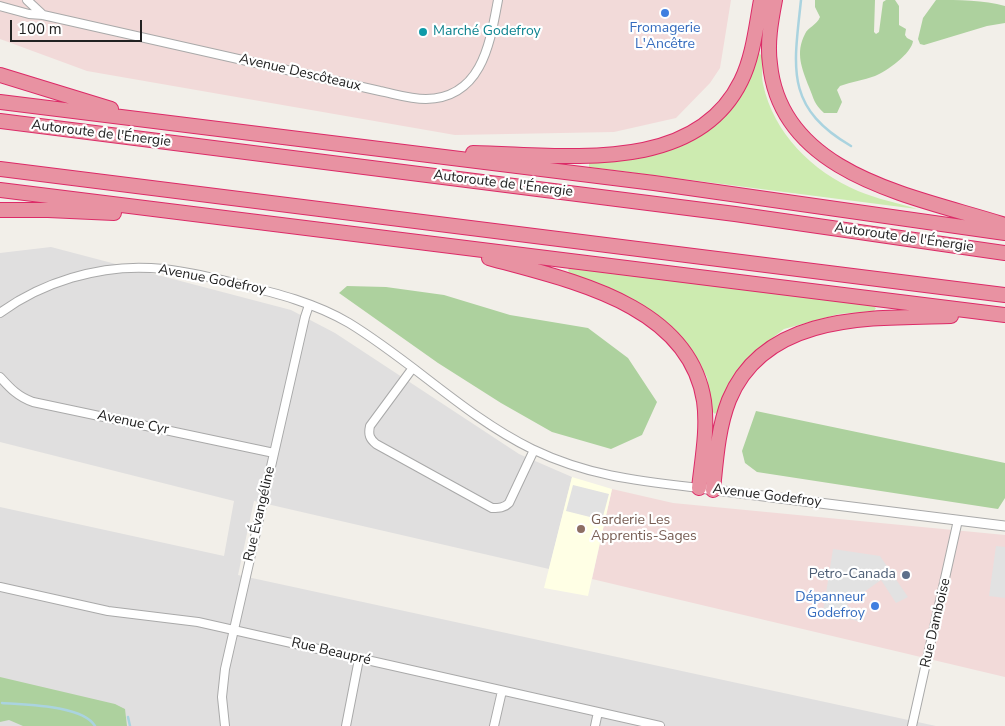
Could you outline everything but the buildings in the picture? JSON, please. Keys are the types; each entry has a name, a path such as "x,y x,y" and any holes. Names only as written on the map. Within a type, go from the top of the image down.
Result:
{"highway":[{"path":"405,152 513,153 567,156 606,155 643,150 681,138 712,118 727,103 736,90 744,75 750,55 761,0"},
{"path":"775,0 769,41 771,77 785,114 804,137 829,158 868,181 913,198 1005,225"},
{"path":"0,75 148,120"},
{"path":"0,102 732,193 1005,233"},
{"name":"Autoroute de l'Énergie","path":"0,121 735,214 1005,253"},
{"path":"0,169 1005,295"},
{"path":"0,190 1004,315"},
{"path":"0,210 48,210 211,217"},
{"path":"445,246 594,290 640,313 670,336 684,352 694,368 704,399 705,433 698,488"},
{"path":"713,490 719,438 730,399 737,384 747,371 764,354 777,345 808,330 852,320 891,316 1004,315"}],"street":[{"path":"27,0 43,15"},
{"name":"Avenue Descôteaux","path":"0,6 380,91 425,99 442,96 457,90 467,83 478,71 488,49 498,0"},
{"name":"Avenue Godefroy","path":"0,313 28,296 55,284 93,273 128,268 157,269 195,274 268,291 309,304 350,324 476,416 534,450 602,475 1005,526"},
{"name":"Rue Évangéline","path":"225,726 222,697 223,683 304,317 309,304"},
{"path":"412,368 370,426 368,433 371,440 376,444 492,508 499,508 509,503 534,450"},
{"name":"Avenue Cyr","path":"0,377 17,394 33,402 274,453"},
{"name":"Rue Damboise","path":"912,726 958,520"},
{"name":"Rue Beaupré","path":"0,587 108,611 180,619 234,630 660,726"},
{"path":"346,726 359,659"},
{"path":"494,726 502,691"},
{"path":"595,726 598,712"}],"shaded area":[{"path":"0,0 731,0 720,68 710,83 676,118 614,132 455,135 87,71 0,39"},
{"path":"51,247 291,310 335,333 519,454 572,477 549,569 254,501 238,575 936,726 0,726 0,507 224,556 234,501 0,442 0,253"},
{"name":"Garderie Les Apprentis-Sages","path":"572,477 612,489 588,596 544,588"},
{"path":"573,485 609,494 602,520 566,511"},
{"path":"612,489 673,503 1005,535 1005,677 592,579"},
{"path":"996,546 1005,547 1005,598 989,596"},
{"path":"833,549 880,556 908,597 896,603 881,580 847,604 858,621 825,614 823,612"}],"green space":[{"path":"815,0 875,0 874,32 876,34 879,32 883,2 895,0 899,6 899,25 906,29 905,35 913,41 912,46 898,62 885,71 875,76 840,86 837,90 842,102 837,113 824,113 818,107 802,67 800,48 802,41 808,30 820,17 815,7"},
{"path":"936,0 980,1 1005,6 1005,23 987,26 924,45 920,44 918,39 923,18"},
{"path":"759,53 763,57 762,81 768,102 776,119 797,149 825,173 841,183 865,194 917,209 589,167 589,162 623,159 722,116 737,99 749,75 756,54"},
{"path":"570,268 872,305 876,308 874,311 839,314 784,329 757,350 743,366 727,390 719,410 715,414 712,411 707,377 691,350 674,330 656,315 570,275 568,270"},
{"path":"347,286 386,287 444,295 510,315 588,328 628,358 657,402 642,435 611,449 552,432 501,403 438,363 339,293"},
{"path":"756,411 1005,463 1005,498 998,509 757,472 745,463 742,451"},
{"path":"0,677 115,704 125,709 127,726 23,726 9,720 0,722"}],"waterway":[{"path":"801,0 796,46 798,84 804,100 814,116 829,131 851,146"},
{"path":"2,703 66,710 88,719 95,726"},
{"path":"128,717 130,726"}],"place":[{"name":"Fromagerie L'Ancêtre","path":"665,13"},
{"name":"Marché Godefroy","path":"423,32"},
{"name":"Garderie Les Apprentis-Sages","path":"581,529"},
{"name":"Petro-Canada","path":"906,575"},
{"name":"Dépanneur Godefroy","path":"875,606"}]}
